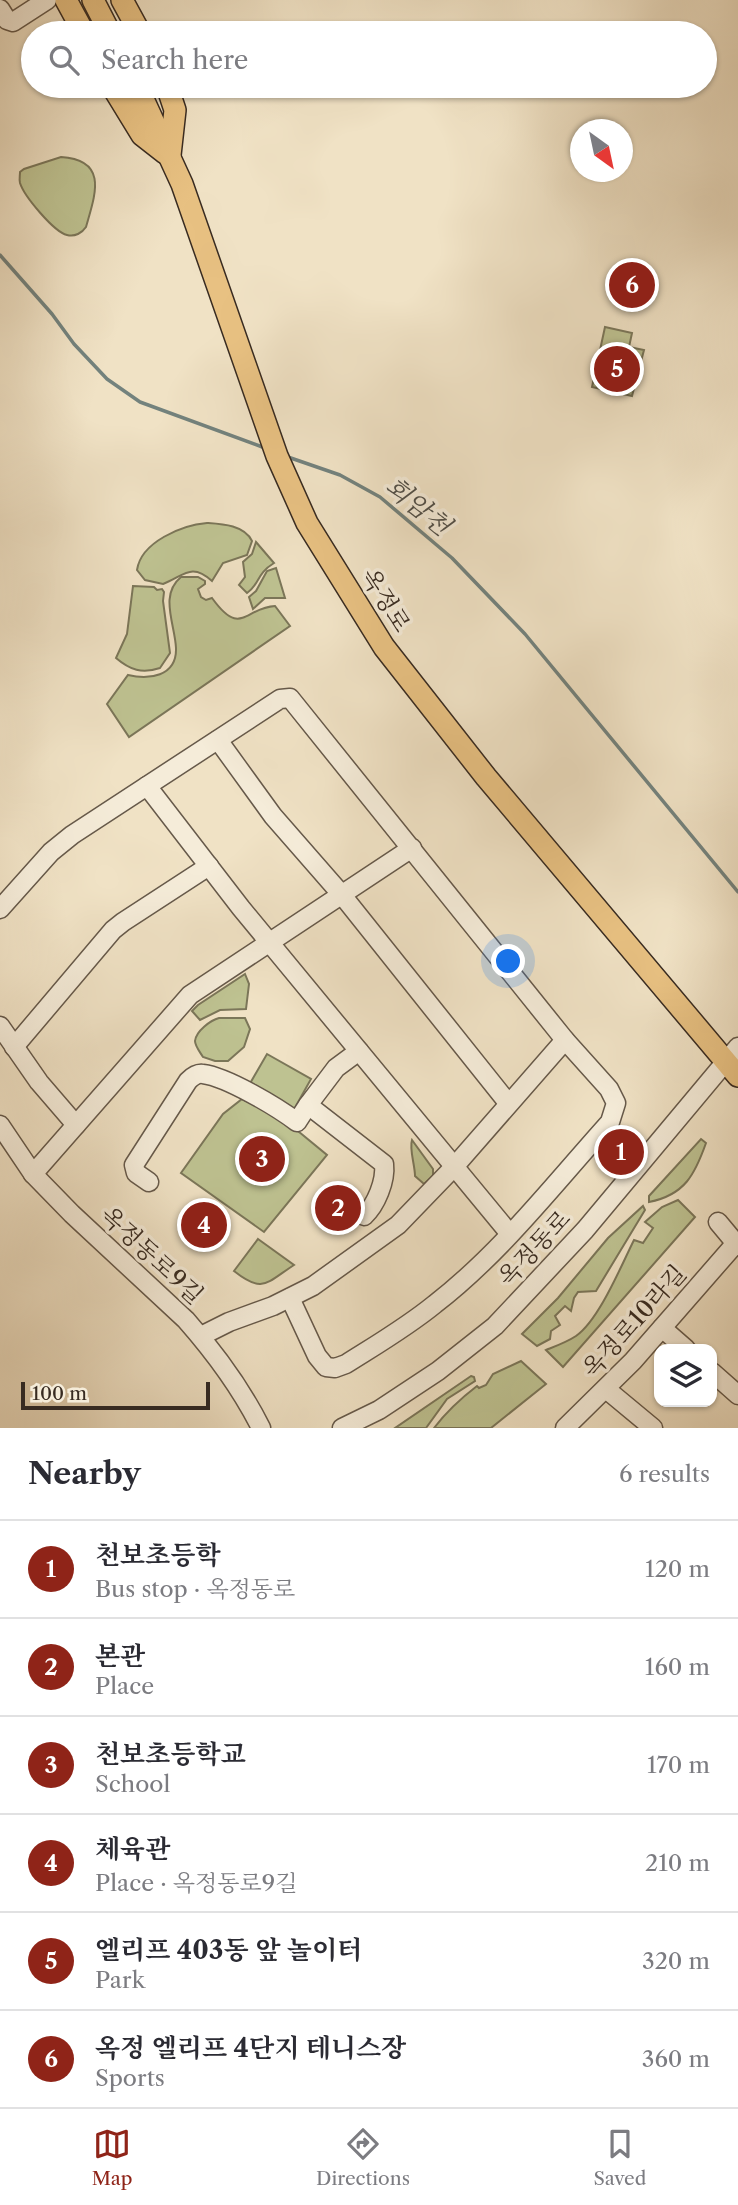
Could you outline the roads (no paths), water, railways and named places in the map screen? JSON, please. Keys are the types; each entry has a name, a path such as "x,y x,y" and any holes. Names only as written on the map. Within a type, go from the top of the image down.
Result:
{"main road":[{"path":"66,0 77,21"},
{"path":"93,0 104,21"},
{"path":"122,0 133,21"},
{"path":"119,98 142,135 170,157"},
{"name":"옥정로","path":"143,98 182,184 277,456 307,523 384,647 486,777 734,1061"},
{"path":"170,98 174,110 170,157"}],"street":[{"path":"0,9 7,20 13,22 47,0"},
{"path":"0,909 51,852 72,835 280,699 294,699 323,740 565,1040 609,1089 616,1103 610,1122 510,1234 436,1304 340,1367 326,1367 320,1360 290,1298"},
{"path":"218,740 273,816 342,895 508,1103"},
{"path":"147,786 270,943 510,1234"},
{"path":"33,1174 182,1002 412,848"},
{"path":"14,1047 113,930 209,866"},
{"path":"0,1026 38,1082 75,1125"},
{"path":"201,1336 229,1322 262,1311 319,1282 398,1225 454,1167 565,1040"},
{"path":"149,1182 136,1173 134,1165 193,1076 203,1074 234,1086 275,1106 296,1122 336,1068 359,1051"},
{"name":"옥정동로","path":"342,1428 379,1410 438,1371 495,1326 585,1230 734,1061"},
{"path":"309,1105 384,1164 384,1173 374,1205 364,1216"},
{"name":"옥정동로9길","path":"0,1125 33,1174 201,1336 231,1375 261,1428"},
{"path":"718,1222 737,1244"},
{"name":"옥정로10라길","path":"565,1428 606,1389 737,1244"},
{"path":"662,1328 680,1344"},
{"path":"717,1376 738,1395"},
{"path":"606,1389 653,1428"}],"waterway":[{"name":"회암천","path":"0,255 52,314 74,344 107,379 140,402 265,448"},
{"name":"회암천","path":"285,456 340,475 380,497 452,558 525,634 738,892"}],"place":[{"name":"옥정 엘리프 4단지 테니스장","path":"632,285"},
{"name":"엘리프 403동 앞 놀이터","path":"617,369"},
{"name":"천보초등학","path":"621,1152"},
{"name":"천보초등학교","path":"262,1159"},
{"name":"본관","path":"338,1208"},
{"name":"체육관","path":"204,1225"}]}
